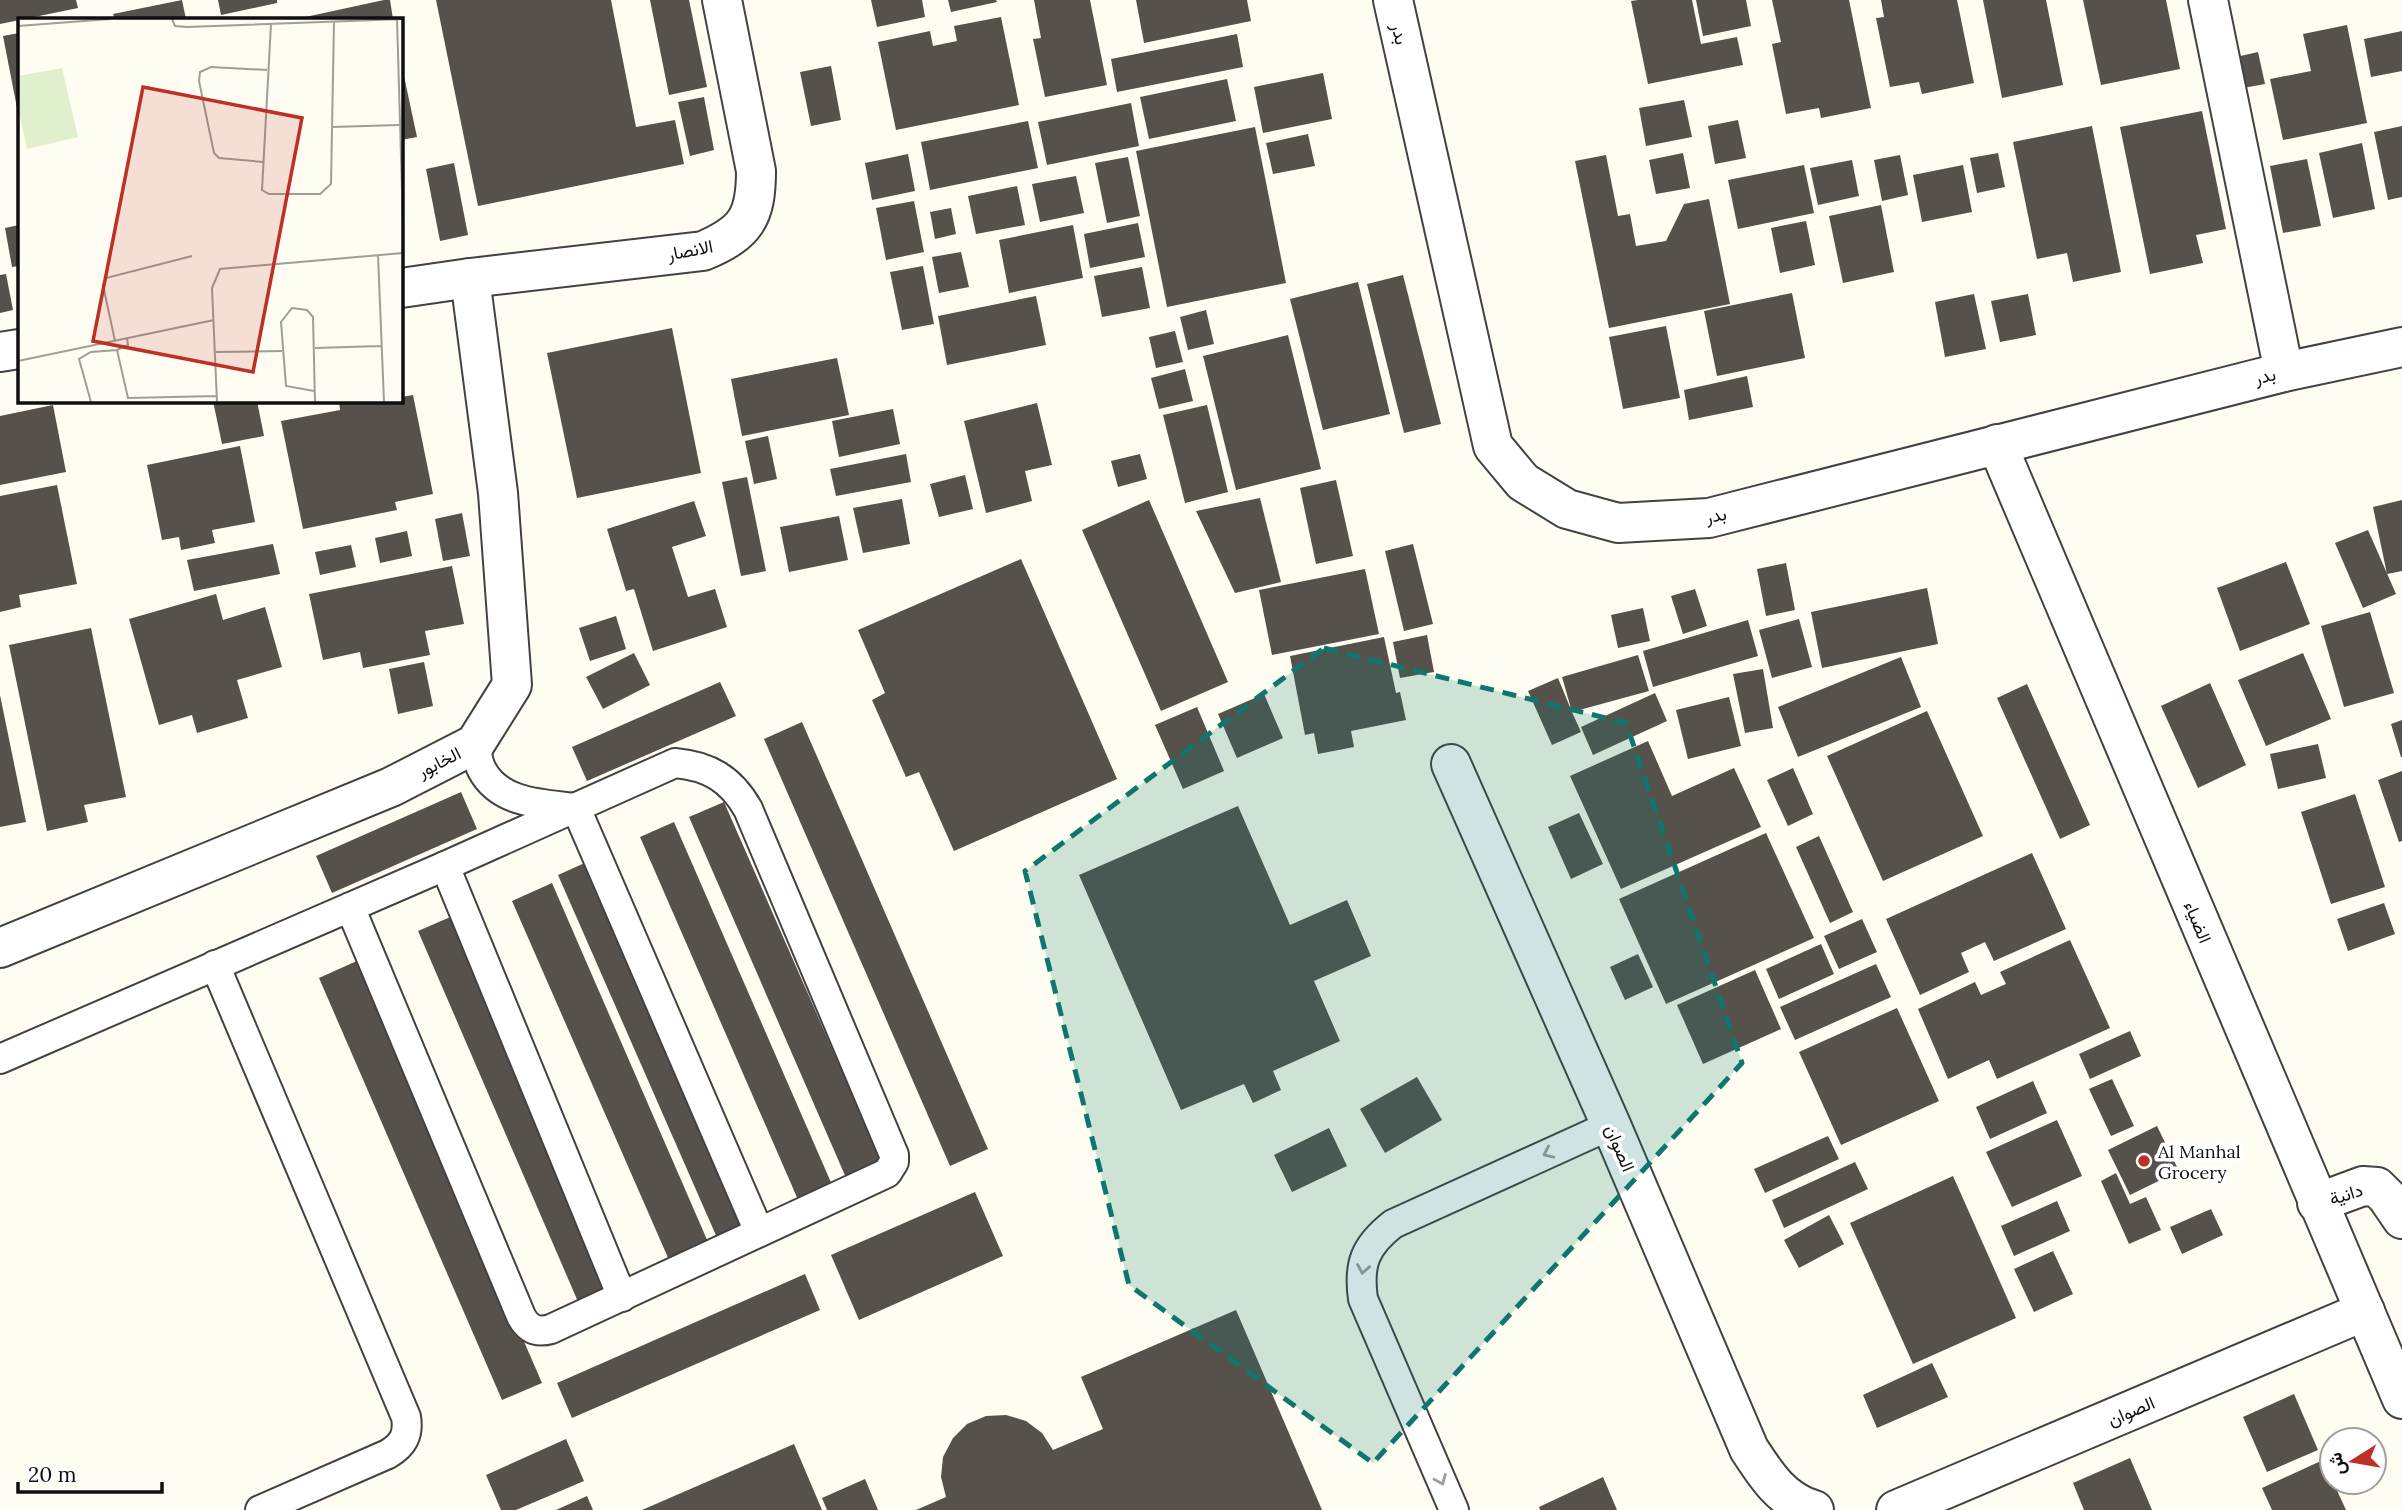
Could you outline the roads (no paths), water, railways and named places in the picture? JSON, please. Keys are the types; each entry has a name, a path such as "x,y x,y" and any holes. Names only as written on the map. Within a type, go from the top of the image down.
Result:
{"street":[{"name":"الانصار","path":"402,289 470,278 703,251 728,241 746,222 756,197 755,171 722,0"},
{"name":"بدر","path":"1392,0 1493,446 1523,482 1567,509 1618,523 1709,518 2284,372 2402,347"},
{"path":"2208,0 2284,372"},
{"name":"الخابور","path":"0,948 391,787 475,744 512,685 498,493 470,278"},
{"path":"0,352 18,349"},
{"name":"الضياء","path":"1997,444 2402,1399"},
{"name":"الصوان","path":"1451,764 1611,1125 1749,1449 1771,1483 1804,1507 1814,1510"},
{"name":"دانية","path":"2317,1203 2363,1186 2377,1187 2402,1219"},
{"name":"الصوان","path":"1896,1510 2365,1311"}],"lane":[{"path":"475,744 481,769 503,793 532,802 576,808"},
{"path":"0,1059 675,763 694,764 711,770 726,780 739,794 748,810 894,1155 894,1162 887,1173 622,1297 551,1329 542,1332 533,1330 525,1324 350,907"},
{"path":"576,808 759,1232"},
{"path":"445,866 622,1297"},
{"path":"215,965 401,1404 408,1428 398,1448 388,1454 260,1510"},
{"path":"1454,1510 1363,1299 1362,1264 1379,1235 1393,1224 1611,1125"}],"place":[{"name":"Al Manhal Grocery","path":"2144,1161"}]}
